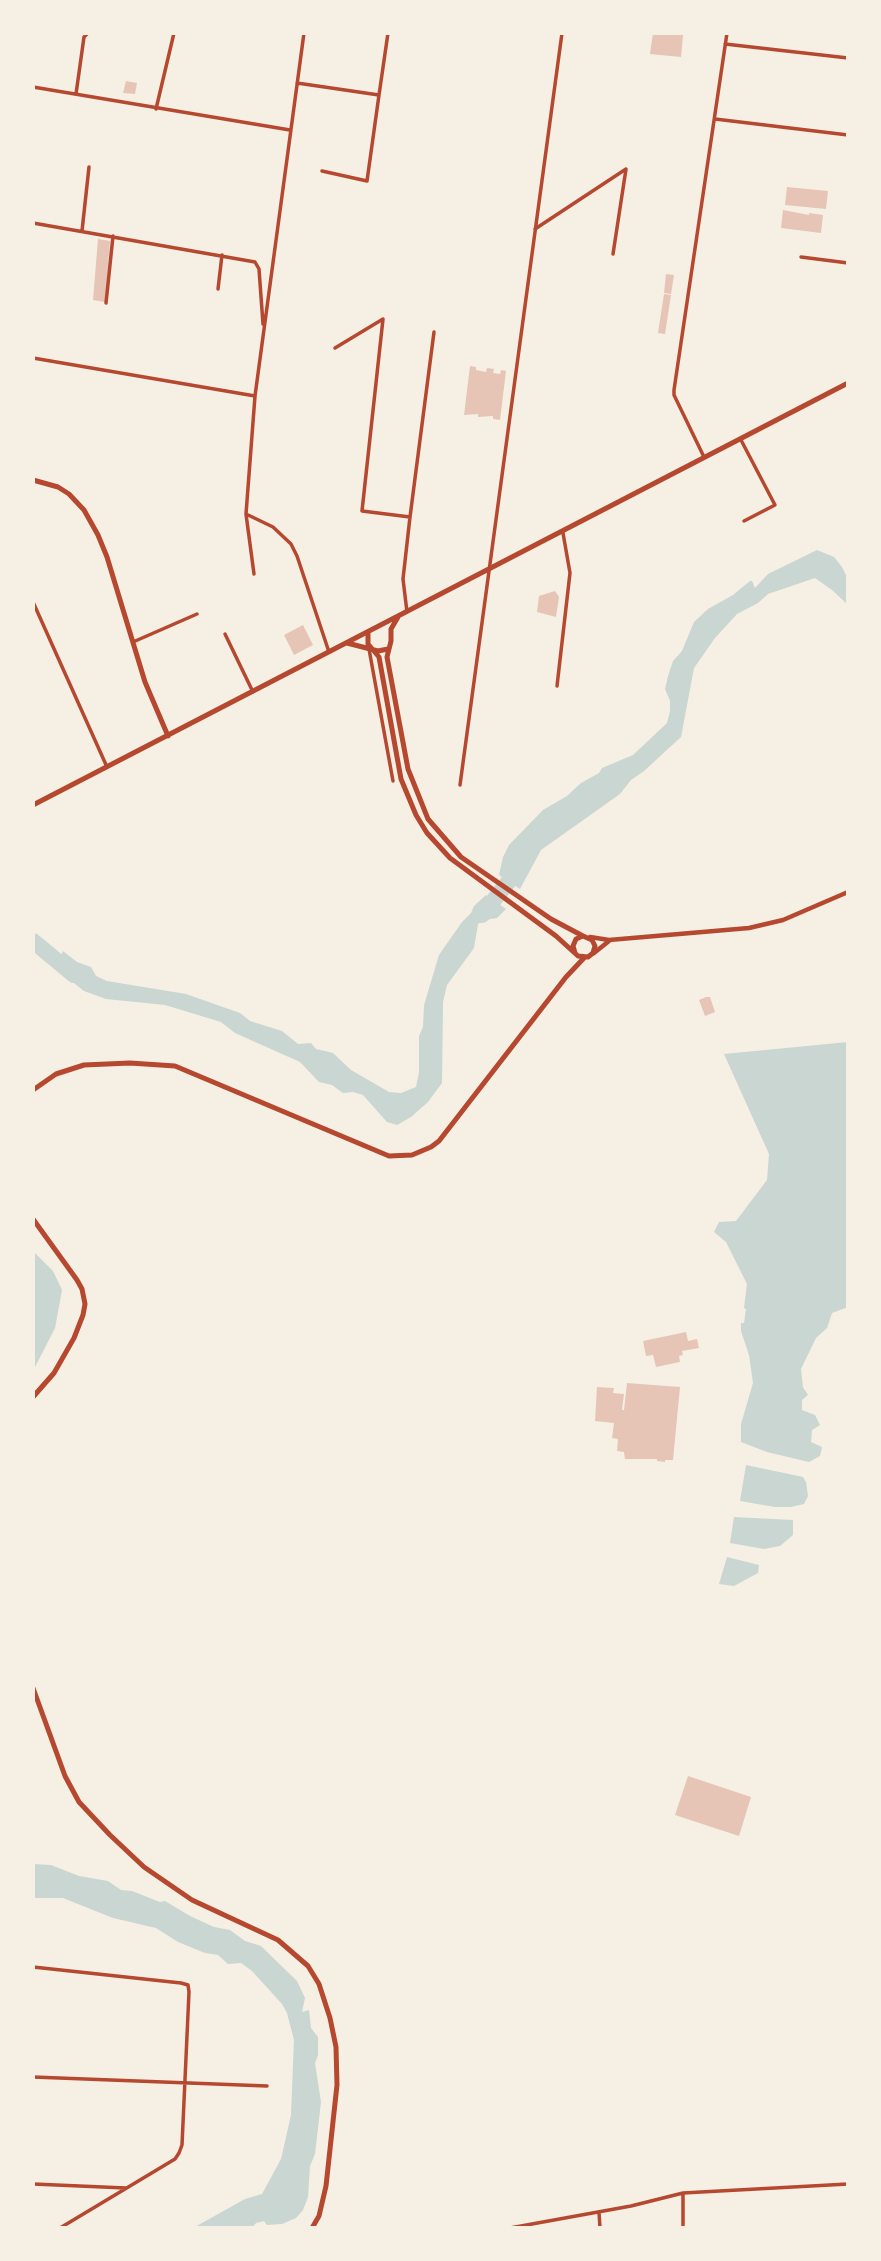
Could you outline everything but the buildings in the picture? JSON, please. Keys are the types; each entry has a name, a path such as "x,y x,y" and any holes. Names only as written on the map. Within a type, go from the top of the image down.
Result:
{"main road":[{"path":"33,805 563,533 848,383"},
{"path":"33,480 58,487 69,494 84,510 101,541 145,682 168,736"},
{"path":"33,1090 56,1074 84,1065 130,1063 175,1066 389,1156 412,1155 439,1141 566,977 587,957 595,946 586,937 489,877 451,847 428,819 407,762 387,657 394,623 404,614"},
{"path":"381,625 391,633"},
{"path":"368,632 367,641 379,657 397,765 412,806 437,845 461,867 527,913 575,954 587,957"},
{"path":"347,643 383,651 388,649"},
{"path":"566,977 575,954 574,942 586,937"},
{"path":"33,1219 78,1280 85,1304 74,1338 54,1373 33,1397"},
{"path":"33,1688 65,1776 79,1802 110,1835 144,1867 192,1900 278,1940 308,1966 319,1984 336,2047 337,2085 326,2186 316,2227"}],"street":[{"path":"76,94 84,37 88,33"},
{"path":"156,109 174,33"},
{"path":"254,574 246,514 255,396 304,33"},
{"path":"322,171 367,181 388,33"},
{"path":"460,785 562,33"},
{"path":"705,459 674,390 727,33"},
{"path":"725,44 848,58"},
{"path":"297,83 379,95"},
{"path":"33,87 290,130"},
{"path":"715,119 848,135"},
{"path":"82,231 89,167"},
{"path":"535,229 626,169 613,254"},
{"path":"33,223 255,262 264,332"},
{"path":"106,303 113,236"},
{"path":"218,289 222,255"},
{"path":"802,257 848,263"},
{"path":"335,348 383,319 362,511 410,517"},
{"path":"404,614 403,579 434,332"},
{"path":"33,358 255,396"},
{"path":"741,440 775,505 744,521"},
{"path":"246,514 273,527 290,544 330,652"},
{"path":"557,686 570,573 563,533"},
{"path":"33,602 107,767"},
{"path":"132,642 197,614"},
{"path":"225,634 253,692"},
{"path":"371,649 393,781"},
{"path":"586,937 609,940 749,928 783,920 848,892"},
{"path":"587,957 609,940"},
{"path":"33,1967 188,1985 182,2145 179,2153 175,2160 60,2228"},
{"path":"33,2077 267,2086"},
{"path":"33,2184 127,2188"},
{"path":"510,2228 683,2193 848,2184"},
{"path":"683,2193 683,2228"},
{"path":"599,2212 600,2228"}],"shaded area":[{"path":"817,550 834,557 842,567 848,579 848,605 815,578 768,594 758,603 737,614 715,638 694,668 681,737 631,780 620,794 541,850 520,889 499,875 509,845 543,810 567,796 602,768 633,755 667,723 670,711 670,701 665,689 668,676 694,622 708,609 733,595 750,581 755,588 768,574"},
{"path":"486,895 506,909 497,918 478,924 474,948 447,985 443,1002 442,1083 428,1102 397,1125 387,1122 363,1095 343,1093 332,1085 319,1082 300,1062 235,1033 221,1022 165,1005 106,999 84,991 55,968 63,951 77,962 91,967 96,976 107,981 186,994 240,1013 250,1021 282,1031 298,1044 311,1043 316,1049 333,1053 351,1070 389,1092 401,1093 416,1087 424,1005 439,955 474,906"},
{"path":"848,1042 848,1307 832,1313 827,1328 816,1338 801,1369 803,1387 808,1395 802,1400 802,1410 815,1415 820,1425 812,1430 811,1442 822,1447 820,1456 809,1462 767,1452 741,1442 741,1424 753,1383 749,1355 741,1331 746,1309 747,1284 726,1242 714,1232 719,1222 736,1221 767,1180 769,1154 724,1054"},
{"path":"33,1251 53,1271 62,1290 55,1328 33,1371"},
{"path":"746,1465 803,1477 808,1496 804,1504 775,1507 740,1501"},
{"path":"734,1517 793,1520 793,1535 780,1546 764,1549 730,1543"},
{"path":"727,1557 759,1565 758,1573 734,1586 719,1584"},
{"path":"33,1864 51,1865 79,1876 108,1881 121,1890 132,1891 160,1902 165,1901 190,1916 214,1927 230,1930 245,1941 261,1946 297,1981 305,1998 302,2012 309,2010 311,2028 318,2037 315,2063 321,2102 315,2154 310,2166 308,2197 303,2210 296,2218 282,2224 267,2225 264,2221 256,2223 252,2228 193,2228 245,2199 262,2194 281,2159 291,2115 294,2040 282,2004 252,1971 241,1963 228,1964 218,1955 205,1953 178,1942 156,1928 113,1918 63,1898 33,1898"}],"waterway":[{"path":"482,915 520,867"},
{"path":"33,941 74,975"}]}
